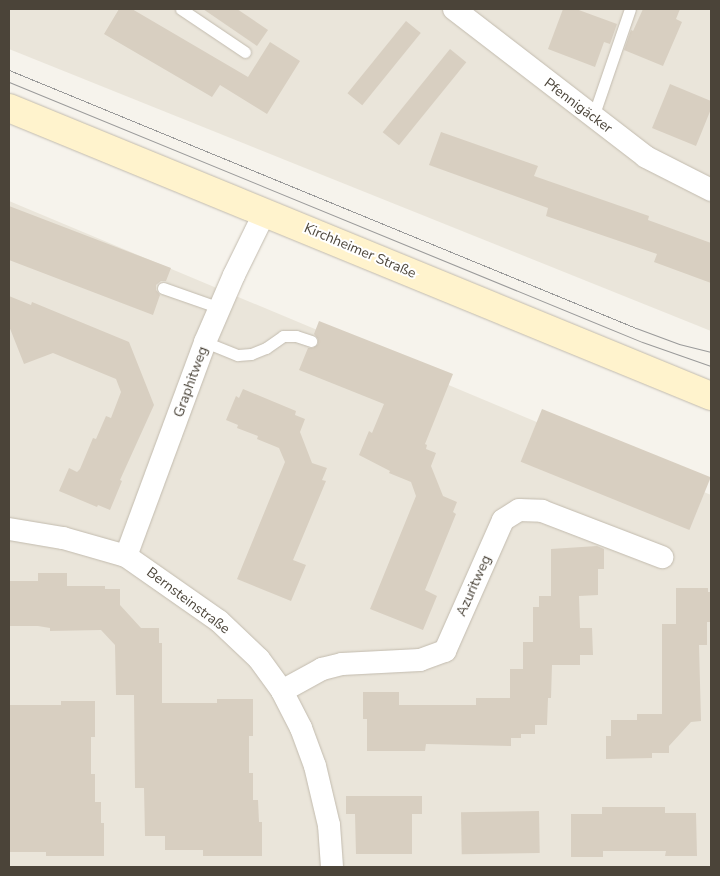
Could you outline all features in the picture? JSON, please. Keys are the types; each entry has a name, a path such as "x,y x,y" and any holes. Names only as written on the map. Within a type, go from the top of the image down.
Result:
{"main road":[{"name":"Kirchheimer Straße","path":"9,108 711,396"}],"street":[{"name":"Pfennigäcker","path":"454,9 646,157 711,190"},
{"name":"Graphitweg","path":"126,556 205,342 265,212"},
{"name":"Azuritweg","path":"282,691 322,669 342,664 420,660 445,651 503,520 519,510 542,511 662,557"},
{"name":"Bernsteinstraße","path":"9,528 63,538 126,556 219,621 259,659 282,691 301,728 315,766 329,825 332,867"}],"lane":[{"path":"181,9 245,52"},
{"path":"593,117 630,9"},
{"path":"163,288 220,308"},
{"path":"205,342 238,356 251,354 266,348 283,336 296,336 311,341"}],"shaded area":[{"path":"9,9 711,9 711,331 9,49"},
{"path":"9,201 711,495 711,867 9,867"}],"building":[{"path":"119,9 132,9 248,77 270,42 300,61 267,114 220,85 212,97 104,34"},
{"path":"203,9 237,9 268,30 257,46"},
{"path":"563,9 576,9 617,24 610,44 604,42 595,67 548,49"},
{"path":"643,9 680,9 676,19 682,22 663,66 624,50 631,30 633,31"},
{"path":"406,21 421,33 362,105 347,93"},
{"path":"450,49 466,62 399,145 383,132"},
{"path":"670,84 711,101 711,109 696,146 652,128"},
{"path":"441,132 538,166 534,176 649,216 648,220 711,243 711,283 654,262 657,254 546,216 548,208 429,165"},
{"path":"9,206 171,268 166,281 161,281 156,285 156,290 160,295 153,315 9,260"},
{"path":"9,296 31,305 32,302 129,342 154,405 120,480 122,481 110,510 98,505 97,507 59,491 69,468 77,472 80,469 93,438 96,439 106,416 111,418 121,392 116,379 53,353 24,364 9,326"},
{"path":"319,321 453,374 425,444 427,445 426,449 436,453 431,466 443,496 457,502 453,512 456,514 425,590 437,596 423,630 370,609 416,496 411,482 389,473 390,471 359,455 369,431 372,433 384,404 299,370 308,348 313,348 318,344 318,339 314,334"},
{"path":"243,389 296,411 295,415 305,419 300,432 312,463 327,468 322,480 326,481 293,560 306,565 291,601 237,579 285,462 279,448 257,439 258,436 237,428 238,425 226,420 236,396 239,398"},
{"path":"542,409 711,477 689,530 521,462"},
{"path":"597,546 604,549 604,569 598,569 598,595 579,596 580,628 592,628 593,655 580,655 580,665 552,665 551,698 548,698 547,725 535,725 535,734 521,734 521,738 511,738 511,746 426,744 425,751 367,751 367,719 363,719 363,692 399,692 399,705 476,705 476,698 510,698 510,669 523,669 523,642 533,642 533,607 539,607 539,596 551,596 551,549"},
{"path":"38,573 67,573 67,586 105,586 105,589 120,589 120,605 141,628 159,628 159,643 162,643 162,703 217,703 217,699 253,699 253,736 249,736 249,773 253,773 253,800 258,800 259,822 262,822 262,856 203,856 203,850 165,850 165,836 145,836 144,788 135,788 134,695 116,695 115,645 101,630 50,631 50,628 38,626 9,626 9,581 38,581"},
{"path":"676,588 708,588 708,592 711,592 711,622 707,622 707,645 699,645 701,721 691,722 669,746 669,753 652,753 652,758 606,759 606,736 611,736 611,720 637,720 637,714 662,714 662,624 676,624"},
{"path":"61,701 95,701 95,737 91,737 91,774 95,774 95,802 101,802 101,823 104,823 104,856 46,856 46,852 9,852 9,705 61,705"},
{"path":"346,796 422,796 422,814 412,814 412,854 356,854 355,814 346,814"},
{"path":"602,807 665,807 665,813 696,813 697,856 665,856 666,851 603,851 603,857 571,857 571,814 602,814"},
{"path":"539,811 540,853 462,854 461,812"}],"tram line":[{"path":"9,70 636,328 679,344 711,352"},
{"path":"9,82 642,342 711,366"}]}
